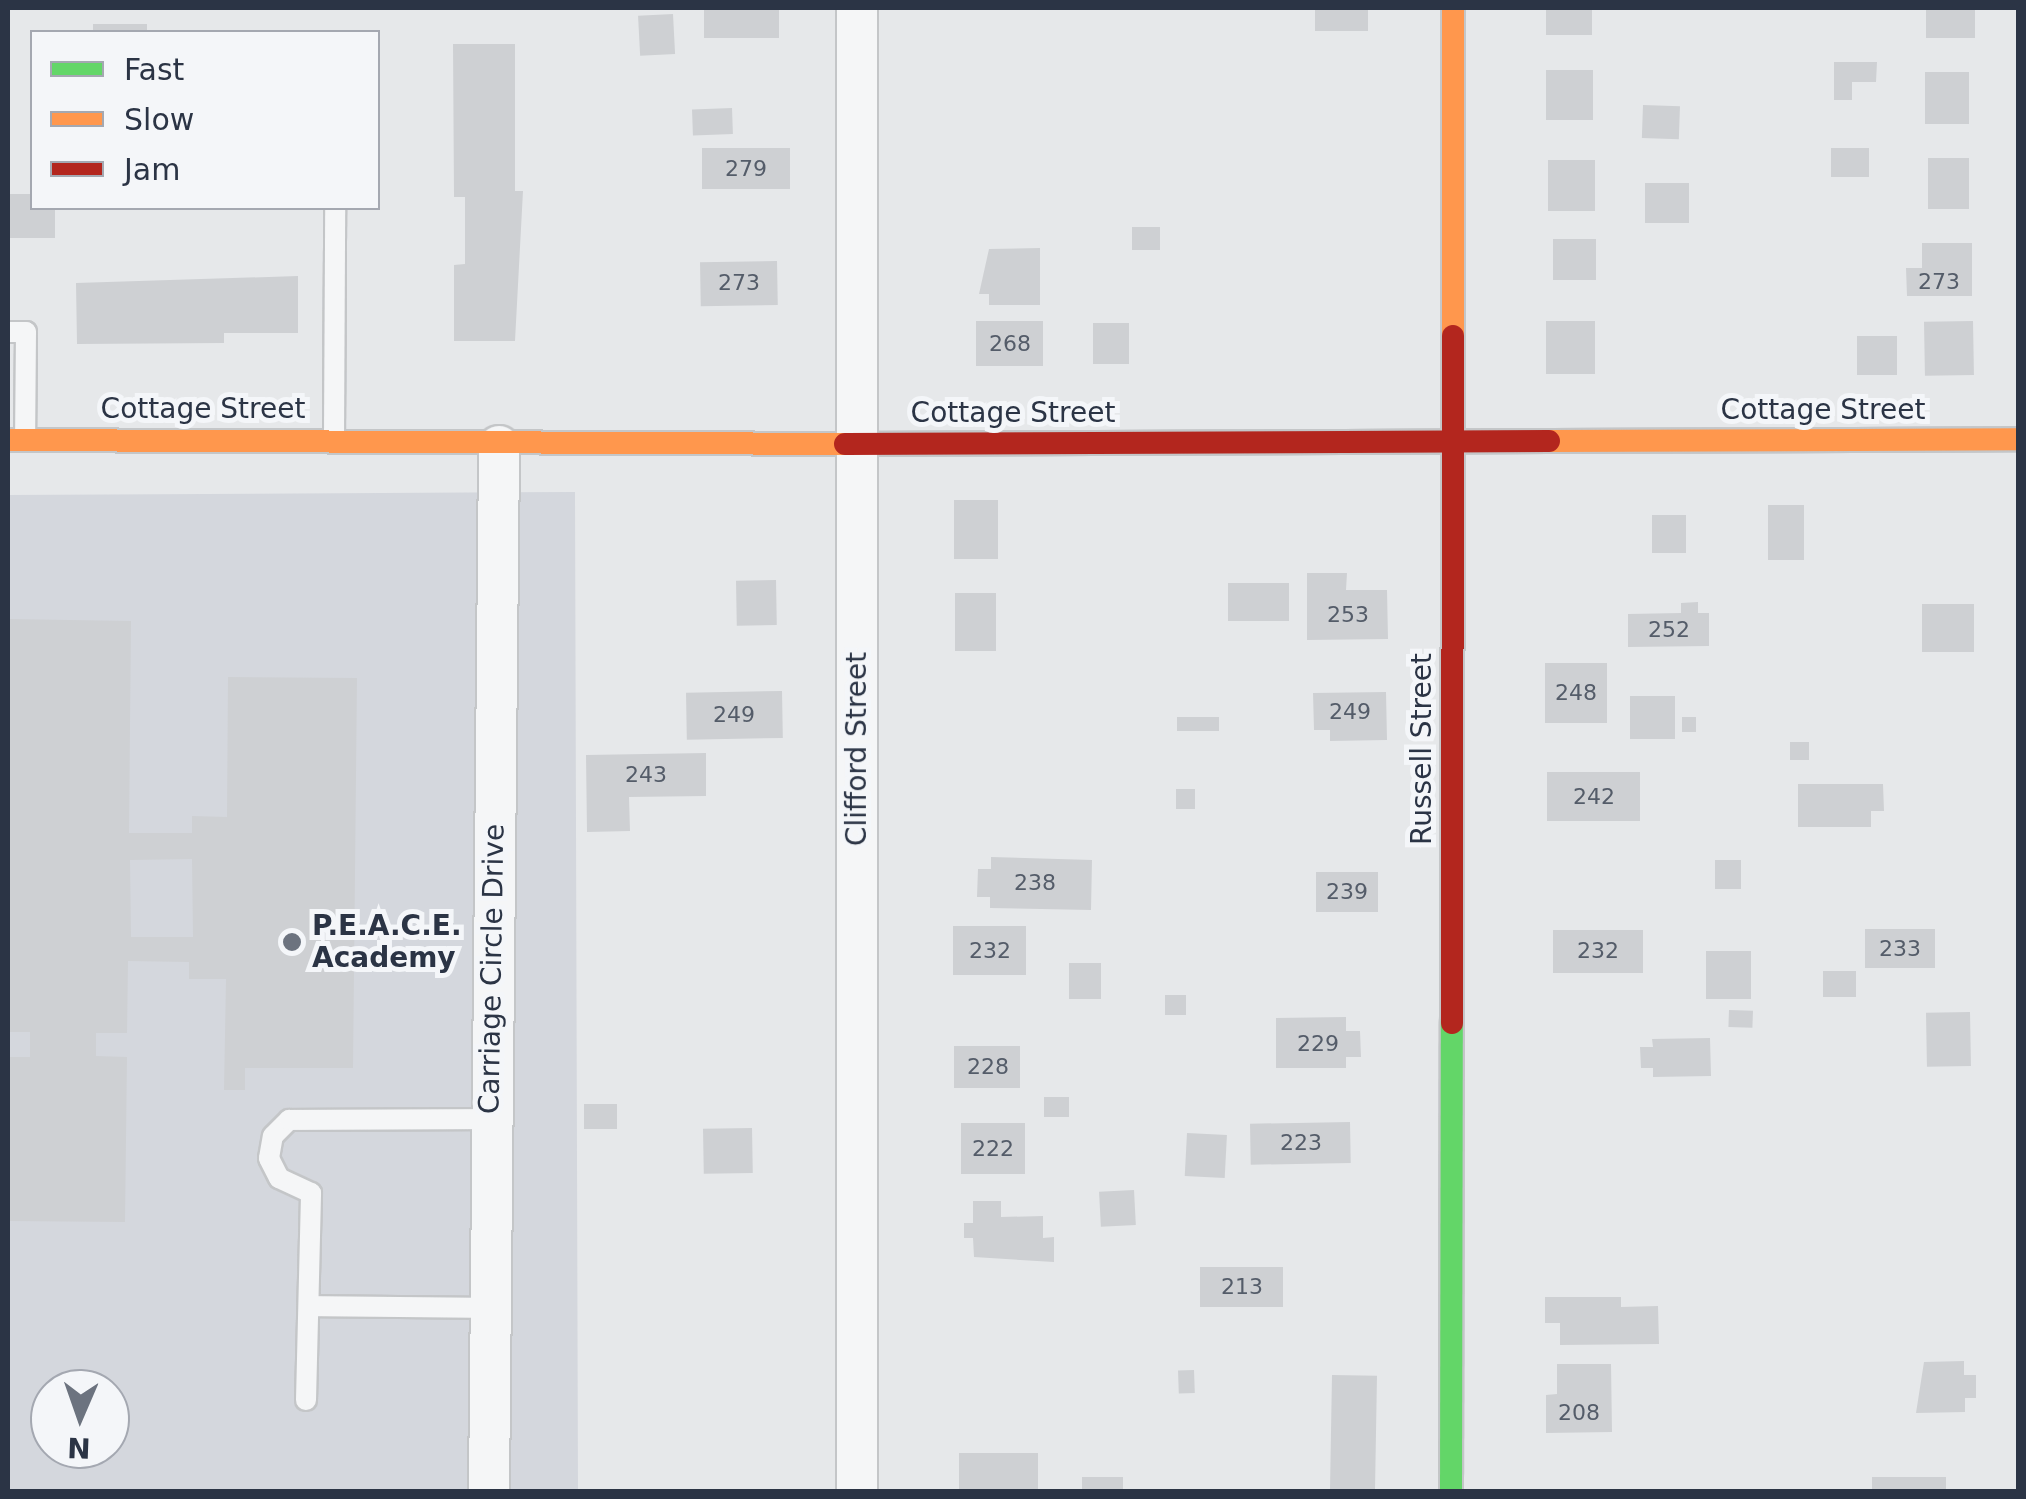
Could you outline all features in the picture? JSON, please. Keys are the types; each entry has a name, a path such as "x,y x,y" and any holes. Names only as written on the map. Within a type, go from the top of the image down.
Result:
{"street":[{"name":"Clifford Street","path":"857,8 857,1492"},
{"name":"Russell Street","path":"1452,8 1452,1492"},
{"name":"Cottage Street","path":"16,440 334,438 499,446 2018,439"},
{"name":"Carriage Circle Drive","path":"489,1492 499,446"}],"lane":[{"path":"334,438 335,210"},
{"path":"8,332 26,332 16,440"},
{"path":"306,1400 311,1193 279,1178 269,1158 273,1136 289,1120 490,1119"},
{"path":"309,1306 488,1308"}],"shaded area":[{"name":"P.E.A.C.E. Academy","path":"575,492 578,1491 8,1491 8,495"}],"building":[{"path":"704,8 779,8 779,38 704,38"},
{"path":"1315,8 1368,8 1368,31 1315,31"},
{"path":"1546,8 1592,8 1592,35 1546,35"},
{"path":"1926,8 1975,8 1975,38 1926,38"},
{"path":"673,14 675,54 640,56 638,16"},
{"path":"93,24 147,24 147,30 93,30"},
{"path":"453,44 515,44 515,191 523,191 515,341 454,341 454,265 465,264 465,197 454,197"},
{"path":"1834,62 1877,62 1876,82 1852,82 1852,100 1834,100"},
{"path":"1546,70 1593,70 1593,120 1546,120"},
{"path":"1925,72 1969,72 1969,124 1925,124"},
{"path":"1643,105 1680,106 1679,139 1642,138"},
{"path":"732,108 733,134 693,135 692,109"},
{"path":"702,148 790,148 790,189 702,189"},
{"path":"1831,148 1869,148 1869,177 1831,177"},
{"path":"1928,158 1969,158 1969,209 1928,209"},
{"path":"1548,160 1595,160 1595,211 1548,211"},
{"path":"1645,183 1689,183 1689,223 1645,223"},
{"path":"8,194 30,194 30,210 55,210 55,238 8,238"},
{"path":"1132,227 1160,227 1160,250 1132,250"},
{"path":"1553,239 1596,239 1596,280 1553,280"},
{"path":"1922,243 1972,243 1972,296 1907,296 1906,268 1922,268"},
{"path":"1040,248 1040,305 989,305 989,294 979,294 989,249"},
{"path":"777,261 778,305 701,306 700,262"},
{"path":"298,276 298,333 224,333 224,343 77,344 76,283"},
{"path":"976,321 1043,321 1043,366 976,366"},
{"path":"1546,321 1595,321 1595,374 1546,374"},
{"path":"1973,321 1974,375 1925,376 1924,322"},
{"path":"1093,323 1129,323 1129,364 1093,364"},
{"path":"1857,336 1897,336 1897,375 1857,375"},
{"path":"954,500 998,500 998,559 954,559"},
{"path":"1768,505 1804,505 1804,560 1768,560"},
{"path":"1652,515 1686,515 1686,553 1652,553"},
{"path":"1307,573 1347,573 1346,590 1387,590 1388,639 1307,640"},
{"path":"776,580 777,625 737,626 736,581"},
{"path":"1228,583 1289,583 1289,621 1228,621"},
{"path":"955,593 996,593 996,651 955,651"},
{"path":"1698,602 1698,613 1709,613 1709,646 1628,647 1628,614 1681,613 1681,603"},
{"path":"1922,604 1974,604 1974,652 1922,652"},
{"path":"8,619 131,621 129,833 192,833 192,816 227,817 228,677 357,678 353,1068 245,1068 245,1090 224,1090 226,979 189,979 189,962 128,961 127,1033 96,1033 96,1056 127,1057 125,1222 8,1221 8,1057 30,1057 30,1032 8,1032","holes":["192,859 193,937 131,937 130,860"]},
{"path":"1545,663 1607,663 1607,723 1545,723"},
{"path":"782,691 783,738 687,740 686,693"},
{"path":"1386,692 1387,740 1330,741 1330,730 1314,730 1313,693"},
{"path":"1630,696 1675,696 1675,739 1630,739"},
{"path":"1177,717 1219,717 1219,731 1177,731"},
{"path":"1682,717 1696,717 1696,732 1682,732"},
{"path":"1790,742 1809,742 1809,760 1790,760"},
{"path":"706,753 706,796 629,797 630,831 587,832 586,755"},
{"path":"1547,772 1640,772 1640,821 1547,821"},
{"path":"1798,784 1883,784 1884,811 1871,811 1871,827 1798,827"},
{"path":"1176,789 1195,789 1195,809 1176,809"},
{"path":"991,857 1092,860 1091,910 990,908 990,897 977,897 978,869 991,869"},
{"path":"1715,860 1741,860 1741,889 1715,889"},
{"path":"1316,872 1378,872 1378,912 1316,912"},
{"path":"953,926 1026,926 1026,975 953,975"},
{"path":"1865,929 1935,929 1935,968 1865,968"},
{"path":"1553,930 1643,930 1643,973 1553,973"},
{"path":"1706,951 1751,951 1751,999 1706,999"},
{"path":"1069,963 1101,963 1101,999 1069,999"},
{"path":"1823,971 1856,971 1856,997 1823,997"},
{"path":"1165,995 1186,995 1186,1015 1165,1015"},
{"path":"1729,1010 1753,1011 1752,1028 1728,1027"},
{"path":"1970,1012 1971,1066 1927,1067 1926,1013"},
{"path":"1346,1017 1346,1031 1360,1031 1361,1057 1346,1057 1346,1068 1276,1068 1276,1018"},
{"path":"1710,1038 1711,1076 1653,1077 1653,1068 1641,1068 1640,1047 1653,1047 1652,1039"},
{"path":"954,1046 1020,1046 1020,1088 954,1088"},
{"path":"1044,1097 1069,1097 1069,1117 1044,1117"},
{"path":"584,1104 617,1104 617,1129 584,1129"},
{"path":"1350,1122 1351,1163 1251,1165 1250,1124"},
{"path":"961,1123 1025,1123 1025,1174 961,1174"},
{"path":"752,1128 753,1173 704,1174 703,1129"},
{"path":"1187,1133 1227,1135 1225,1178 1185,1176"},
{"path":"1134,1190 1136,1225 1101,1227 1099,1192"},
{"path":"973,1201 1001,1201 1001,1217 1043,1216 1043,1238 1054,1237 1054,1262 974,1257 973,1238 964,1238 964,1223 973,1223"},
{"path":"1200,1267 1283,1267 1283,1307 1200,1307"},
{"path":"1545,1297 1621,1297 1621,1307 1658,1306 1659,1344 1560,1345 1560,1323 1545,1323"},
{"path":"1964,1361 1964,1375 1976,1375 1976,1398 1965,1398 1965,1412 1916,1413 1924,1362"},
{"path":"1557,1364 1611,1364 1612,1432 1546,1433 1546,1395 1557,1394"},
{"path":"1194,1370 1195,1393 1179,1394 1178,1371"},
{"path":"1332,1375 1377,1376 1375,1492 1330,1492"},
{"path":"959,1453 1038,1453 1038,1492 959,1492"},
{"path":"1082,1477 1123,1477 1123,1492 1082,1492"},
{"path":"1872,1477 1946,1477 1946,1492 1872,1492"}],"traffic: fast":[{"path":"1451,1492 1452,1023"}],"traffic: slow":[{"path":"1453,8 1453,336"},
{"path":"1549,441 2018,439"},
{"path":"8,440 845,444"}],"traffic: jam":[{"path":"1452,1023 1453,336"},
{"path":"845,444 1549,441"}],"place":[{"name":"P.E.A.C.E. Academy","path":"292,942"}]}
